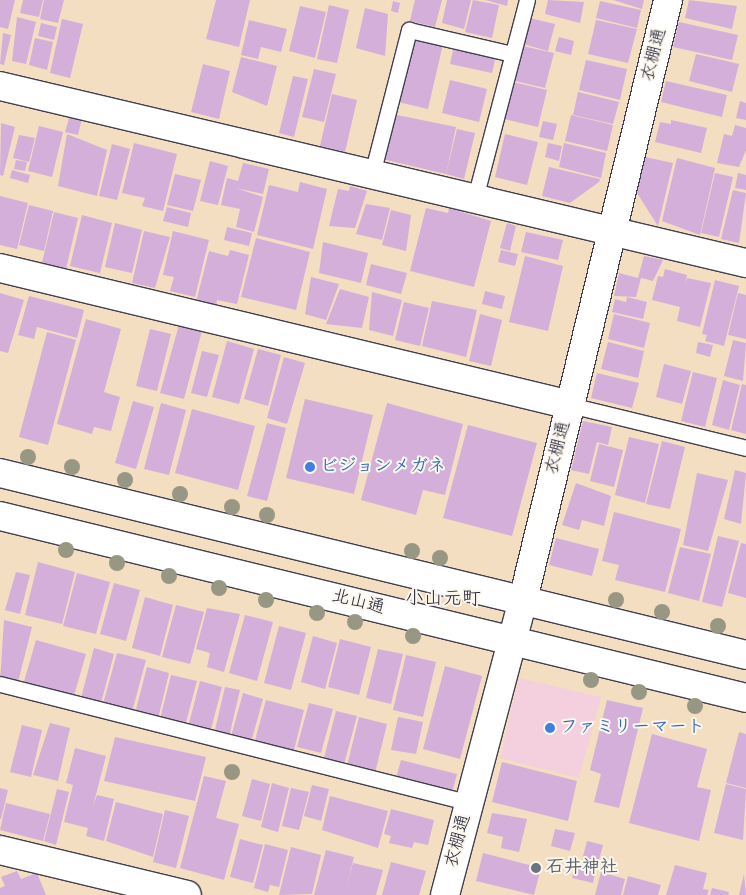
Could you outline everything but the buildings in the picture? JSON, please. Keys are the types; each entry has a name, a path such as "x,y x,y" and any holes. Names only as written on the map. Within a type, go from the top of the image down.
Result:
{"street":[{"name":"衣棚通","path":"445,895 523,600 668,0"},
{"path":"0,86 746,263"},
{"path":"0,268 570,405"},
{"path":"0,473 746,655"},
{"name":"北山通","path":"0,516 746,698"},
{"path":"194,563 205,523"},
{"path":"0,850 186,895"}],"lane":[{"path":"475,198 526,0"},
{"path":"372,174 409,30 512,54"},
{"path":"570,405 746,448"},
{"path":"0,684 469,803"}],"shaded area":[{"name":"ファミリーマート","path":"519,678 601,697 579,778 500,758"}],"place":[{"name":"ビジョンメガネ","path":"310,467"},
{"name":"ファミリーマート","path":"550,728"},
{"name":"石井神社","path":"536,868"}],"district":[{"name":"小山元町","path":"443,600"}]}
